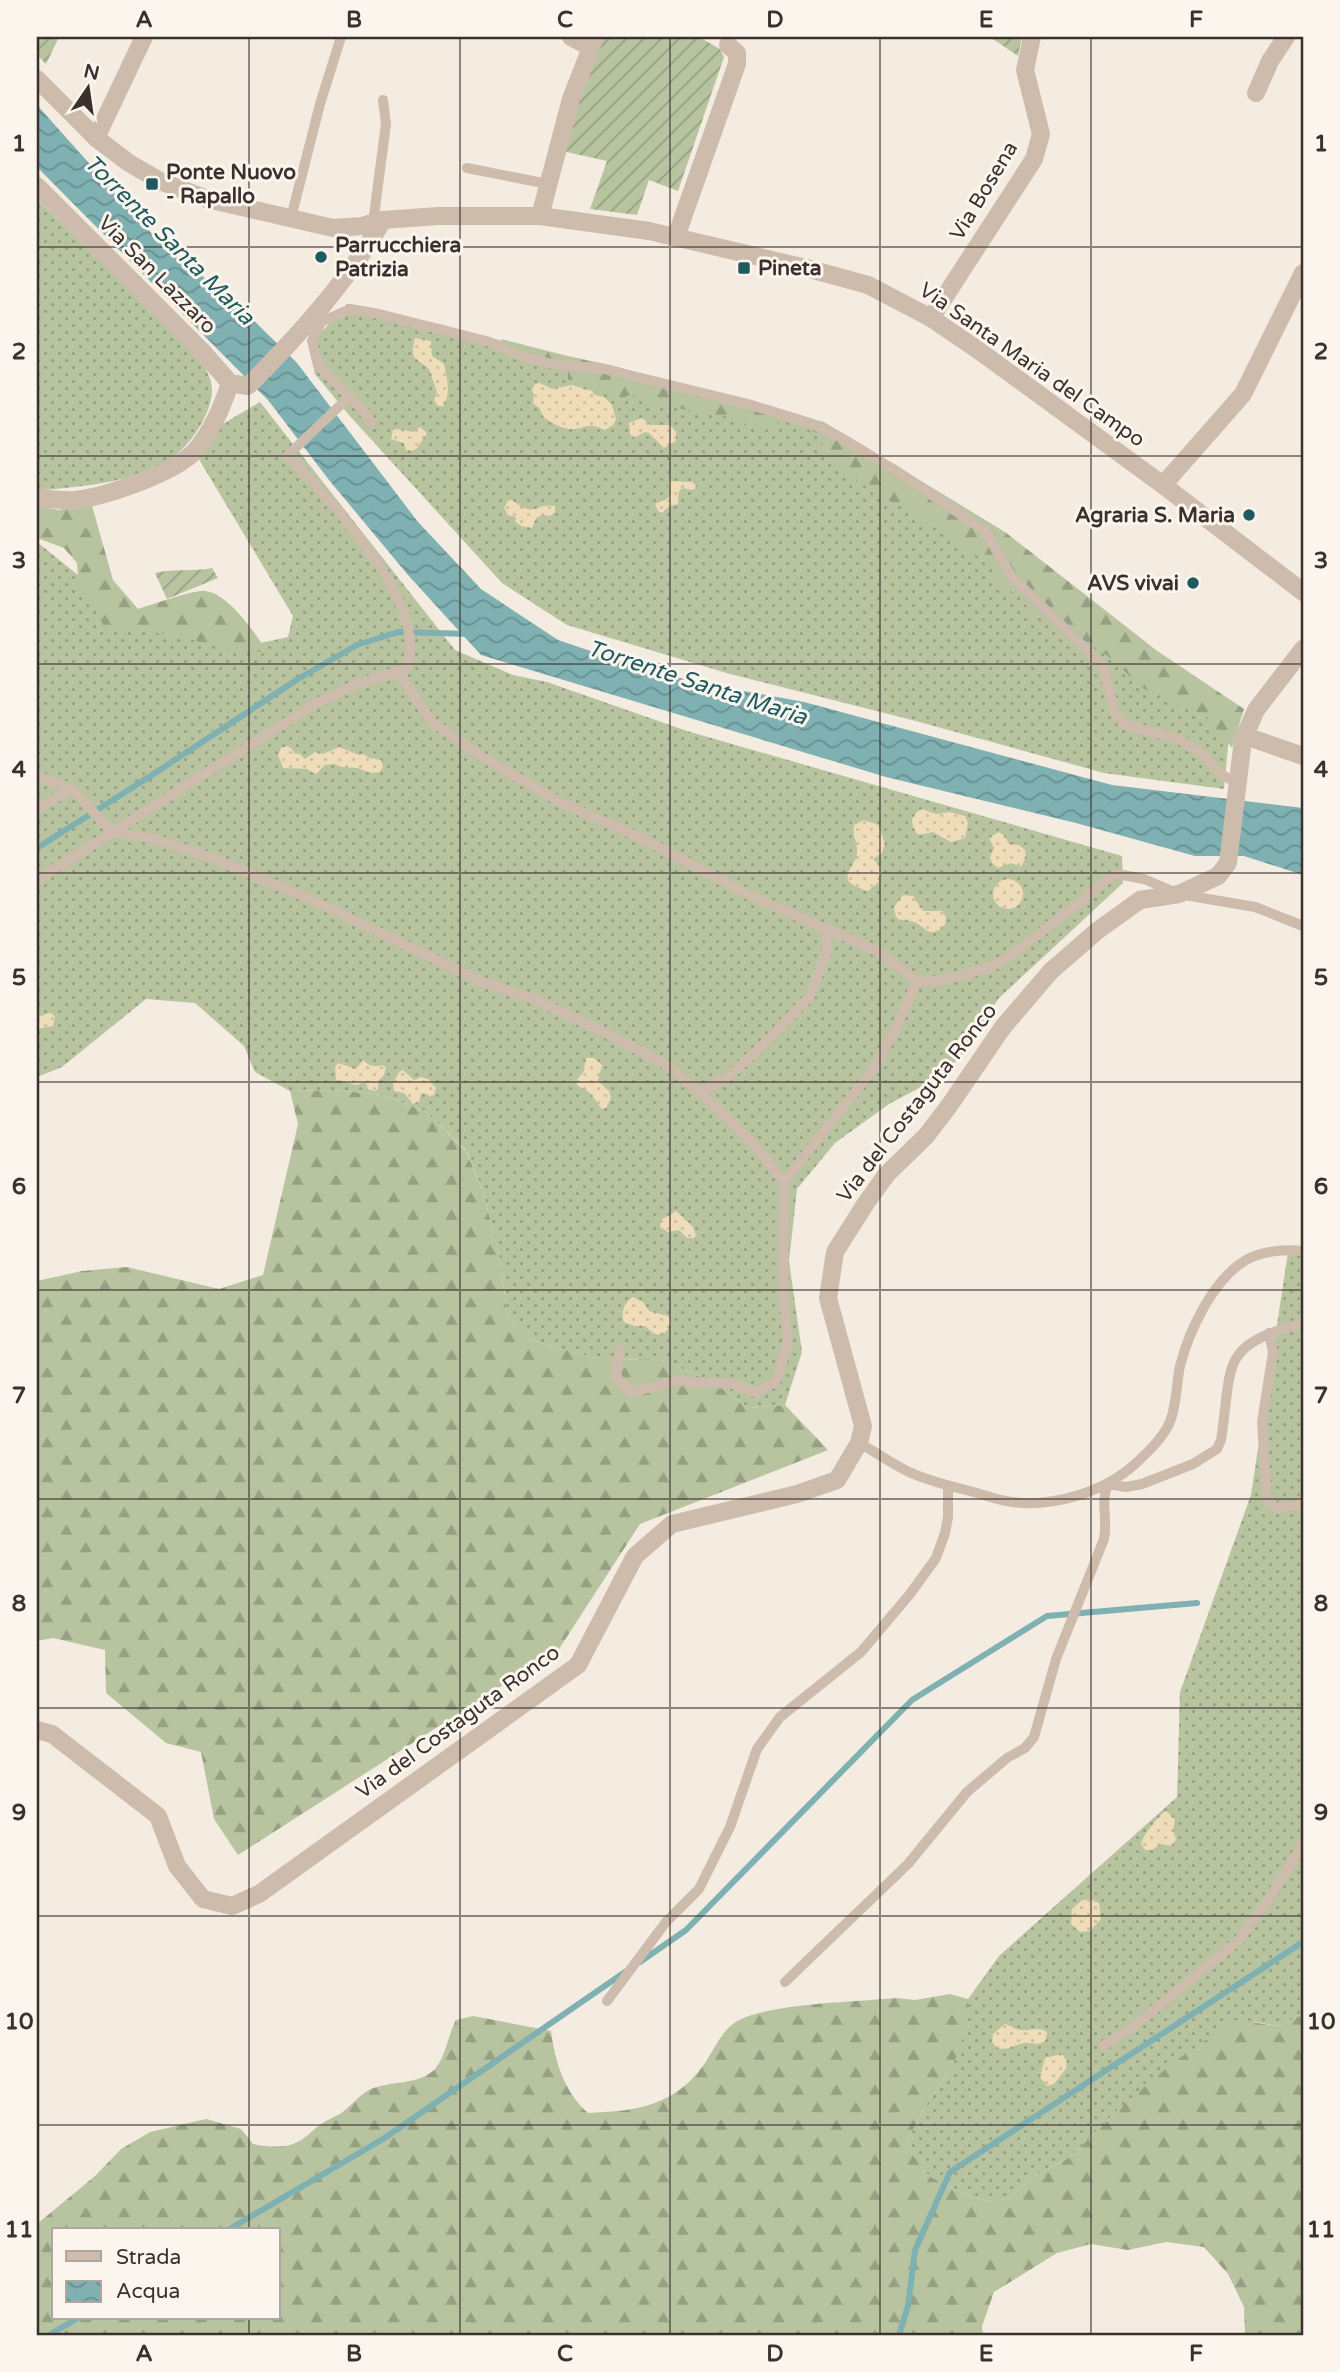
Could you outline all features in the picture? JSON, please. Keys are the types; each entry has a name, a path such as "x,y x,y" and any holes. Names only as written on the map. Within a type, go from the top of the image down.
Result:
{"street":[{"path":"96,138 144,37"},
{"path":"540,216 571,99 592,42 571,37"},
{"name":"Via Bosena","path":"931,318 1034,159 1041,134 1026,70 1032,37"},
{"path":"1256,93 1270,61 1286,37"},
{"path":"676,237 737,64 737,53 727,45"},
{"name":"Via Santa Maria del Campo","path":"37,79 96,138 129,163 160,181 206,199 333,228 438,216 540,216 676,237 868,285 931,318 978,350 1163,485 1303,592"},
{"name":"Via San Lazzaro","path":"37,186 202,351 230,383"},
{"path":"37,498 75,500 122,488 154,477 194,453 222,412 230,383 248,386 288,346 360,258 378,222"},
{"path":"1163,485 1243,394 1303,273"},
{"path":"1238,785 1245,736 1256,710 1303,649"},
{"path":"1245,736 1303,756"},
{"name":"Via del Costaguta Ronco","path":"37,1730 52,1734 158,1816 177,1866 203,1899 232,1906 259,1894 578,1665 635,1556 672,1524 797,1494 837,1480 859,1443 863,1426 828,1298 835,1252 887,1174 926,1136 1003,1027 1051,971 1097,931 1140,900 1179,894 1218,876 1228,863 1238,785"}],"lane":[{"path":"291,218 320,104 341,37"},
{"path":"378,222 386,124 383,100"},
{"path":"467,167 548,184"},
{"path":"371,422 346,400 318,365 312,341 321,322 350,309 439,328 489,342 523,357 553,364 604,369 662,381 810,423 840,437 898,472 985,531 1012,577 1103,666 1115,713 1125,725 1179,738 1238,785"},
{"path":"37,880 108,827 315,704 357,684 406,668 411,656 405,617 380,565 288,455 346,400"},
{"path":"398,672 432,722 484,758 562,803 639,837 751,895 873,949 911,976 925,982 986,969 1006,959 1107,879 1117,874 1144,878 1179,894 1255,907 1303,926"},
{"path":"37,776 75,791 108,827 215,859 310,899 482,982 531,998 596,1028 665,1064 700,1092 752,1142 784,1182"},
{"path":"37,810 75,791"},
{"path":"700,1092 729,1076 810,996 827,950 826,928"},
{"path":"620,1350 616,1374 619,1384 632,1392 677,1381 733,1384 757,1393 776,1381 788,1344 783,1286 784,1182 874,1068 918,979"},
{"path":"859,1443 908,1472 1006,1501 1032,1503 1058,1500 1108,1484 1147,1453 1170,1422 1180,1367 1189,1338 1200,1312 1233,1270 1247,1260 1266,1253 1303,1251"},
{"path":"1108,1484 1126,1487 1142,1484 1193,1464 1217,1449 1221,1440 1233,1360 1258,1337 1303,1323"},
{"path":"1269,1333 1273,1352 1262,1422 1267,1500 1276,1508 1303,1504"},
{"path":"785,1982 908,1864 967,1792 1007,1758 1026,1748 1034,1737 1056,1659 1075,1605 1104,1539 1106,1526 1102,1497 1108,1484"},
{"path":"607,2001 667,1922 699,1889 730,1827 757,1749 780,1717 861,1652 910,1594 936,1558 948,1517 948,1486"},
{"path":"1103,2046 1133,2028 1239,1940 1303,1844"}],"green space":[{"path":"37,37 59,37 46,64 37,55"},
{"path":"604,37 699,37 720,49 724,57 678,191 649,180 637,215 590,209 607,161 562,151 589,65"},
{"path":"990,37 1022,37 1018,56"},
{"path":"37,199 200,360 208,374 212,386 211,399 200,426 176,455 154,468 100,484 37,489"},
{"path":"347,304 610,365 806,419 1199,699 1229,736 1224,789 1104,773 912,720 730,674 567,625 502,583 315,374 311,355 316,338"},
{"path":"501,339 824,422 1005,532 1156,650 1244,709 1232,748 1206,716 1140,687 1115,661 1076,635 1058,618 1032,615 1020,595 994,585 995,565 966,550 955,538 928,524 912,508 883,499 823,455 821,434 784,421 760,433 736,418 658,405 630,395 616,400 597,389 568,380 568,369 502,350"},
{"path":"260,402 455,650 513,675 547,682 687,731 1122,856 1123,883 999,998 959,1058 938,1078 889,1104 835,1143 797,1189 789,1261 802,1352 785,1405 748,1408 714,1383 660,1359 602,1360 528,1339 508,1317 499,1255 483,1191 466,1150 425,1111 382,1095 334,1090 290,1091 255,1072 244,1046 195,1003 146,999 62,1067 37,1077 37,542 134,620 256,644 288,637 293,616 197,456 216,428"},
{"path":"91,502 113,580 138,609 193,592 206,591 223,599 240,615 266,651 247,653 167,634 103,628 99,609 79,587 77,563 64,548 37,538 37,506 59,510"},
{"path":"212,568 218,578 167,599 155,573 198,570"},
{"path":"334,1090 382,1095 425,1111 466,1151 483,1191 499,1255 508,1317 528,1339 602,1360 660,1359 714,1383 748,1408 785,1405 828,1450 640,1524 559,1649 238,1855 214,1819 201,1752 166,1743 106,1693 105,1650 53,1638 37,1641 37,1281 82,1271 127,1267 219,1289 263,1275 298,1124 290,1091"},
{"path":"1289,1246 1303,1247 1303,2014 1279,2026 1255,2022 1135,2097 1120,2108 1069,2158 1038,2174 1009,2198 993,2202 976,2198 928,2175 905,2145 927,2103 948,2073 968,2017 968,1999 999,1956 1177,1797 1180,1692 1251,1495"},
{"path":"950,1994 968,1999 968,2017 958,2054 927,2103 905,2145 928,2175 976,2198 993,2202 1009,2198 1038,2174 1069,2158 1120,2108 1174,2062 1235,2020 1279,2026 1303,2014 1303,2335 1245,2335 1244,2307 1228,2274 1204,2247 1166,2242 1128,2250 1091,2244 1057,2253 994,2292 982,2326 983,2335 37,2335 37,2224 95,2176 121,2149 150,2132 206,2119 241,2129 253,2144 276,2147 295,2143 340,2114 369,2090 428,2074 442,2058 456,2020 473,2016 551,2031 562,2075 573,2096 588,2113 639,2108 681,2089 705,2063 729,2028 746,2017 787,2008 896,1998 915,2000"}],"sand":[{"path":"415,338 431,341 432,356 444,364 448,392 442,407 434,400 437,392 429,369 414,358"},
{"path":"540,383 552,389 572,385 604,397 612,405 616,419 613,425 605,430 590,426 571,429 553,423 543,417 540,409 533,403 532,390 535,384"},
{"path":"642,418 650,425 670,425 676,432 676,441 664,448 649,433 645,432 634,438 630,434 629,423"},
{"path":"420,427 427,433 412,451 406,450 404,443 391,439 393,430 413,432"},
{"path":"670,481 692,482 698,487 692,490 683,488 679,491 678,504 669,506 662,513 655,504 669,497"},
{"path":"512,500 526,509 555,506 555,512 550,516 537,517 532,528 521,526 515,521 516,517 508,515 504,508 508,501"},
{"path":"288,746 305,759 315,752 323,754 339,747 381,760 383,767 380,772 372,773 335,764 325,765 316,774 307,769 283,768 278,755 281,748"},
{"path":"922,809 936,814 950,812 965,816 968,823 965,838 951,842 933,832 919,835 912,821 915,814"},
{"path":"864,820 878,825 885,843 882,853 873,859 881,867 879,882 868,891 850,883 848,878 857,853 854,825"},
{"path":"998,832 1004,835 1009,844 1019,845 1025,850 1026,857 1021,867 1011,863 998,868 992,863 990,857 994,848 989,838"},
{"path":"1008,879 1019,883 1023,894 1019,905 1008,909 997,905 993,894 997,883"},
{"path":"903,895 913,896 923,911 942,911 946,917 945,925 932,932 914,922 898,919 894,907"},
{"path":"49,1013 55,1017 53,1026 37,1029 37,1014 41,1016"},
{"path":"586,1058 594,1058 602,1065 598,1081 609,1091 611,1098 606,1108 602,1109 589,1092 577,1085 576,1081 584,1071"},
{"path":"363,1060 370,1065 383,1065 386,1068 378,1081 378,1089 368,1089 366,1082 356,1085 336,1080 335,1067 338,1063 356,1069"},
{"path":"403,1070 414,1080 421,1077 428,1079 436,1088 434,1095 421,1094 419,1102 413,1104 404,1093 394,1091 393,1084"},
{"path":"676,1211 693,1227 696,1235 694,1238 687,1238 679,1230 668,1232 660,1227 661,1220"},
{"path":"633,1297 643,1302 649,1311 668,1316 671,1323 666,1332 657,1334 645,1326 624,1322 624,1308"},
{"path":"1166,1811 1175,1819 1173,1831 1176,1839 1172,1846 1161,1844 1152,1850 1145,1850 1141,1844 1145,1836"},
{"path":"1089,1899 1099,1903 1101,1919 1090,1931 1080,1932 1071,1924 1072,1909 1081,1901"},
{"path":"1005,2024 1020,2030 1043,2030 1047,2032 1046,2040 1038,2044 1024,2043 1009,2048 997,2048 992,2042 993,2034"},
{"path":"1062,2054 1067,2061 1066,2069 1054,2084 1047,2086 1040,2077 1045,2058"}],"water":[{"name":"Torrente Santa Maria","path":"37,105 155,237 241,308 297,363 418,522 481,589 558,640 641,668 700,683 804,702 1112,785 1303,808 1303,875 1244,856 1195,856 1076,823 886,777 481,655 408,575 329,480 268,400 37,167"}],"waterway":[{"path":"37,848 298,679 357,645 398,632 470,634"},
{"path":"640,1962 686,1930 912,1700 1047,1616 1197,1603"},
{"path":"899,2335 908,2306 915,2250 950,2172 1303,1942"},
{"path":"231,2228 383,2139 625,1972"},
{"path":"49,2335 75,2320"}],"place":[{"name":"Ponte Nuovo - Rapallo","path":"152,184"},
{"name":"Parrucchiera Patrizia","path":"321,257"},
{"name":"Pineta","path":"744,268"},
{"name":"Agraria S. Maria","path":"1249,515"},
{"name":"AVS vivai","path":"1193,583"}]}
